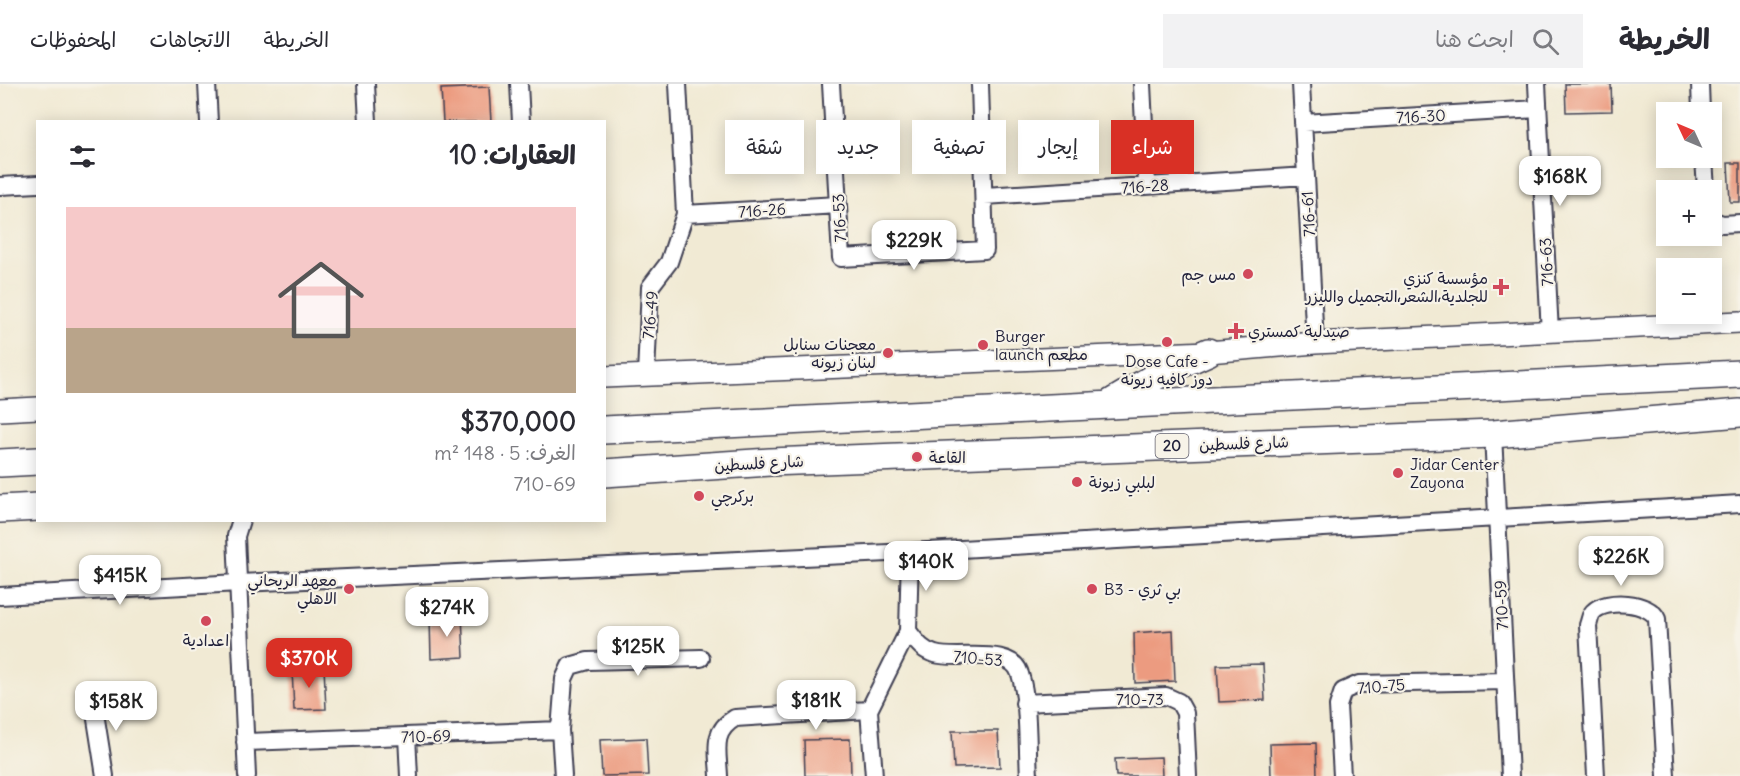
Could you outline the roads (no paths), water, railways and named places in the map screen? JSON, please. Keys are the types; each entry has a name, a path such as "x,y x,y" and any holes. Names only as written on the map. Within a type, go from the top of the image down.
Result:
{"main road":[{"path":"1107,405 1163,372 1208,352"},
{"path":"606,430 1740,374"},
{"name":"شارع فلسطين","path":"606,473 770,462 1493,434 1740,413"},
{"path":"770,462 762,445 765,432 771,422"},
{"path":"724,423 731,431 733,441 726,465"},
{"path":"0,463 36,461"},
{"path":"0,509 36,507"}],"street":[{"path":"207,84 209,120"},
{"path":"366,84 368,120"},
{"path":"519,84 521,120"},
{"name":"716-49","path":"646,374 650,287 669,262 685,214 678,84"},
{"name":"716-53","path":"831,84 841,258 985,250 980,84"},
{"path":"1142,84 1147,186"},
{"name":"716-61","path":"1301,84 1315,343"},
{"name":"716-63","path":"1537,84 1550,333"},
{"path":"1700,84 1701,102"},
{"name":"716-30","path":"1303,123 1538,109"},
{"name":"716-28","path":"984,196 1306,176"},
{"path":"0,186 36,184"},
{"name":"716-26","path":"685,214 838,205"},
{"path":"1722,224 1740,223"},
{"path":"606,377 1208,352 1315,343 1740,322"},
{"path":"0,410 36,408"},
{"name":"710-59","path":"1493,434 1510,776"},
{"path":"0,596 239,582 910,552 1740,504"},
{"path":"238,528 247,776"},
{"path":"874,776 869,710 908,631 910,552"},
{"path":"1596,776 1588,625 1595,609 1615,604 1642,607 1652,612 1657,619 1666,776"},
{"name":"710-53","path":"908,631 921,648 936,655 1004,658 1015,664 1020,673 1024,703 1029,776"},
{"path":"562,776 560,730 564,679 570,666 588,661 701,658"},
{"name":"710-75","path":"1342,776 1338,706 1343,691 1359,684 1505,681"},
{"path":"92,694 105,776"},
{"name":"710-73","path":"1024,703 1166,696 1179,702 1185,713 1188,776"},
{"path":"719,776 717,738 723,725 735,718 869,710"},
{"name":"710-69","path":"245,742 560,730"},
{"path":"407,736 409,776"}],"place":[{"name":"مس جم","path":"1248,274"},
{"name":"مؤسسة كنزي للجلدية،الشعر،التجميل والليزر","path":"1501,287"},
{"name":"صيدلية كمستري","path":"1236,331"},
{"name":"Dose Cafe - دوز كافيه زيونة","path":"1167,342"},
{"name":"Burger launch مطعم","path":"983,345"},
{"name":"معجنات سنابل لبنان زيونه","path":"888,353"},
{"name":"القاعة","path":"917,457"},
{"name":"Jidar Center Zayona","path":"1398,473"},
{"name":"لبلبي زيونة","path":"1077,482"},
{"name":"بركرچي","path":"699,496"},
{"name":"معهد الريحاني الاهلي","path":"349,589"},
{"name":"B3 - بي ثري","path":"1092,589"},
{"name":"اعدادية","path":"206,621"}]}
